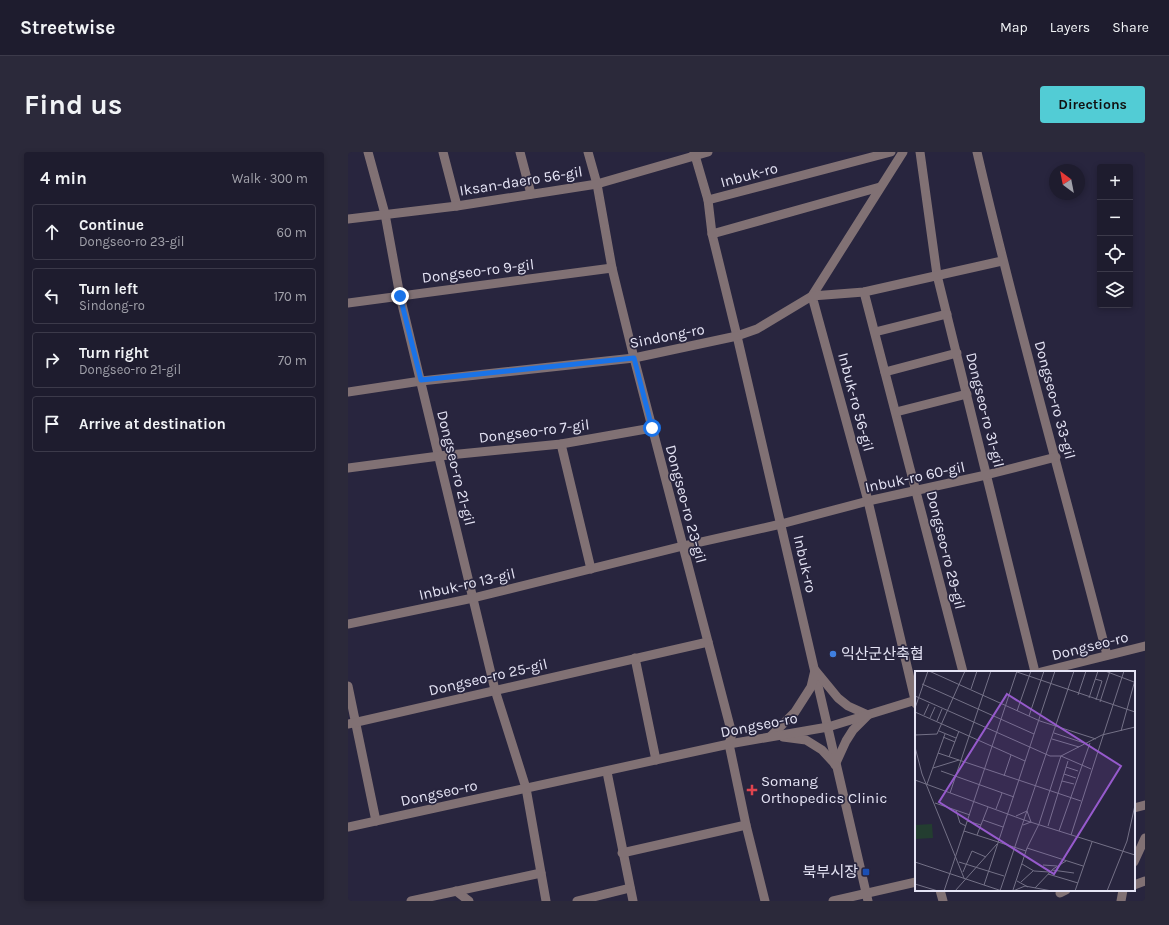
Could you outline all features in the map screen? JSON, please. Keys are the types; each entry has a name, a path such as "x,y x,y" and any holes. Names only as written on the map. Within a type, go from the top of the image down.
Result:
{"street":[{"name":"Dongseo-ro 21-gil","path":"368,152 385,214 400,296 495,690 526,788 546,901"},
{"path":"443,152 456,206"},
{"path":"520,152 531,194"},
{"name":"Dongseo-ro 23-gil","path":"588,152 597,184 612,268 634,358 732,734 729,744 764,901"},
{"path":"694,154 708,152"},
{"name":"Inbuk-ro","path":"708,200 890,152"},
{"name":"Sindong-ro","path":"348,392 421,380 634,358 737,336 757,329 812,296 903,152"},
{"name":"Dongseo-ro 31-gil","path":"920,152 937,275 1035,671"},
{"name":"Dongseo-ro 33-gil","path":"977,152 1002,261 1056,457 1108,656"},
{"name":"Iksan-daero 56-gil","path":"348,219 456,206 597,184 694,154"},
{"name":"Inbuk-ro","path":"694,154 708,200 712,234 867,897"},
{"path":"712,234 880,188"},
{"path":"812,296 864,292 1002,261"},
{"name":"Dongseo-ro 9-gil","path":"348,303 612,268"},
{"name":"Dongseo-ro 29-gil","path":"864,292 963,671"},
{"name":"Inbuk-ro 56-gil","path":"812,296 868,501 915,696"},
{"path":"875,332 947,314"},
{"path":"885,372 957,353"},
{"path":"896,412 967,394"},
{"name":"Dongseo-ro 7-gil","path":"348,468 439,456 561,444 652,428"},
{"path":"561,444 591,569"},
{"name":"Inbuk-ro 60-gil","path":"781,524 868,501 986,475 1056,457"},
{"name":"Inbuk-ro 13-gil","path":"348,624 473,598 683,546 781,524"},
{"name":"Dongseo-ro 25-gil","path":"352,723 708,642"},
{"name":"Dongseo-ro","path":"1045,671 1145,646"},
{"path":"635,658 656,760"},
{"path":"771,736 806,740 822,750 836,765 850,735 868,715 848,706 838,698 815,670"},
{"path":"771,736 795,712 811,687 815,670"},
{"path":"348,686 352,723 376,821"},
{"name":"Dongseo-ro","path":"348,827 729,744 828,726 915,700"},
{"path":"606,772 633,901"},
{"path":"1135,808 1145,805"},
{"path":"622,853 746,825"},
{"path":"1136,854 1145,838"},
{"path":"411,901 541,873"},
{"path":"1135,885 1145,881"},
{"path":"833,901 867,897 915,882"},
{"path":"577,901 630,888"},
{"path":"456,891 469,901"},
{"path":"940,891 943,901"},
{"path":"1120,901 1123,891"}],"place":[{"name":"익산군산축협","path":"833,654"},
{"name":"Somang Orthopedics Clinic","path":"752,790"},
{"name":"북부시장","path":"866,872"}],"route":[{"path":"400,296 421,380 634,358 652,428"}]}
